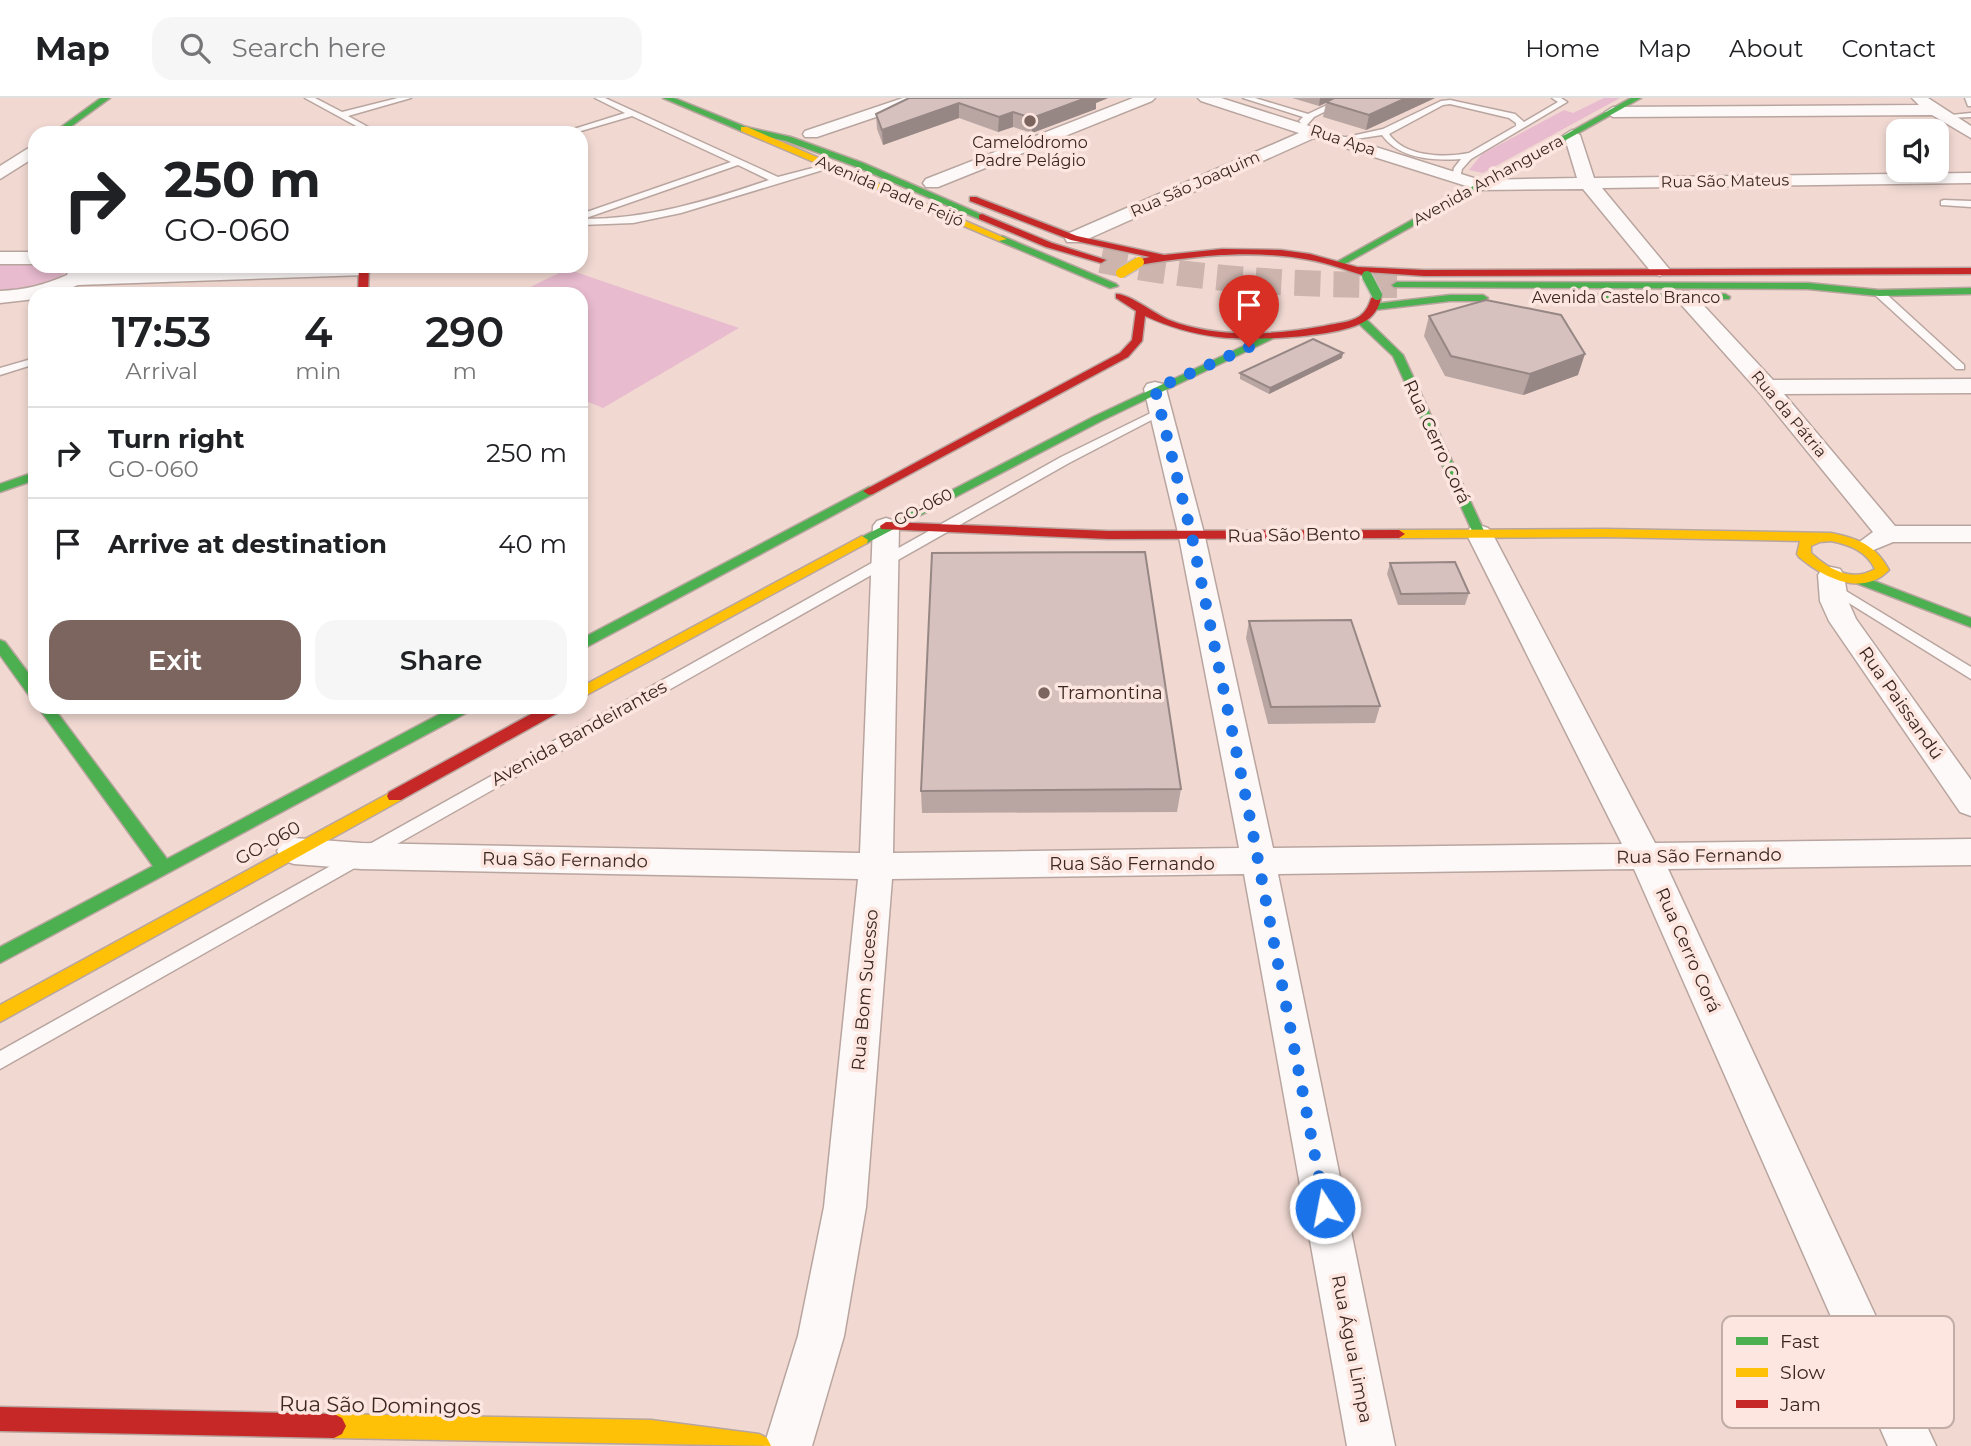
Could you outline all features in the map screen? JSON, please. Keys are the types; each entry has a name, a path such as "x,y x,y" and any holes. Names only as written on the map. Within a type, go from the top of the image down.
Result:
{"main road":[{"path":"67,126 106,98"},
{"name":"Avenida Padre Feijó","path":"667,98 1117,279 1123,299 1141,311"},
{"name":"Avenida Anhanguera","path":"1340,263 1637,98"},
{"name":"Avenida Padre Feijó","path":"860,165 773,118 1074,238 1161,257"},
{"path":"744,129 788,139 860,165 1049,245 1101,260"},
{"path":"1383,238 1380,245 1383,252 1402,265 1424,272"},
{"name":"Avenida Castelo Branco","path":"1161,257 1260,254 1340,263 1363,273 1971,271"},
{"path":"1117,279 1139,262 1161,257"},
{"path":"1361,320 1376,301 1363,273"},
{"name":"Avenida Castelo Branco","path":"1808,286 1857,273"},
{"name":"Avenida Castelo Branco","path":"1397,285 1808,286 1879,293"},
{"name":"Avenida Castelo Branco","path":"1376,301 1971,291"},
{"path":"588,641 1124,355 1137,341 1141,311 1206,330 1273,336"},
{"name":"GO-060","path":"588,690 886,543 1158,400 1273,336 1319,330 1361,320"},
{"name":"Rua Cerro Corá","path":"1361,320 1398,355 1479,533"},
{"path":"0,488 28,478"},
{"name":"Rua São Bento","path":"886,543 941,530 1192,537 1479,533 1702,534 1847,540 1871,553"},
{"name":"Rua São Bento","path":"1702,534 1765,552"},
{"path":"1817,538 1805,544 1804,554 1839,582 1876,577 1882,570 1871,553"},
{"path":"1871,553 1967,621"},
{"path":"1790,559 1839,582 1967,621"},
{"path":"2,651 28,684"},
{"path":"50,714 164,868"},
{"name":"GO-060","path":"0,956 452,714"},
{"name":"GO-060","path":"0,1014 543,714"},
{"name":"Rua São Domingos","path":"0,1419 651,1432 759,1446"}],"street":[{"path":"811,134 918,98"},
{"path":"932,183 1147,98"},
{"name":"Rua Apa","path":"1206,98 1311,126 1479,185"},
{"path":"1918,98 1971,133"},
{"path":"1613,112 1941,113"},
{"name":"Rua São Joaquim","path":"1074,238 1311,126"},
{"path":"1572,135 1587,182 1660,270"},
{"path":"12,147 28,148"},
{"path":"0,174 28,153"},
{"name":"Rua São Mateus","path":"1479,185 1971,178"},
{"path":"0,258 28,258"},
{"path":"59,287 77,273"},
{"path":"0,297 28,296"},
{"name":"Rua da Pátria","path":"1685,297 1767,387 1888,534"},
{"path":"1767,387 1965,376"},
{"name":"Rua Água Limpa","path":"1158,400 1192,537 1259,863 1371,1446"},
{"name":"Rua Cerro Corá","path":"1479,533 1645,856 1853,1316"},
{"path":"1871,553 1888,534 1971,534"},
{"name":"Rua Bom Sucesso","path":"788,1446 821,1336 845,1207 876,866 886,543"},
{"name":"Rua Paissandú","path":"1839,582 1843,621 1971,804"},
{"name":"Rua São Fernando","path":"294,851 361,856 876,866 1971,852"},
{"name":"Rua Cerro Corá","path":"1904,1428 1912,1446"}],"lane":[{"path":"309,98 362,126"},
{"path":"341,115 407,98"},
{"path":"599,98 777,180"},
{"path":"1247,98 1311,126 1323,109 1343,99"},
{"path":"1456,178 1458,168 1471,155 1563,102 1556,98"},
{"path":"1969,98 1971,104"},
{"path":"1342,139 1386,131 1441,103 1450,102 1503,113 1517,119 1520,127"},
{"path":"1310,106 1323,109"},
{"path":"588,126 633,113"},
{"path":"1941,113 1971,116"},
{"path":"1386,131 1387,140 1394,145 1420,155 1471,155"},
{"path":"588,217 739,162"},
{"path":"588,221 612,223 671,215 777,180 832,166"},
{"path":"1944,203 1971,204"},
{"path":"1879,293 1965,376"},
{"path":"0,372 28,363"},
{"name":"Avenida Bandeirantes","path":"1,1058 361,856 886,543 941,530 1065,460 1158,400"},
{"path":"1839,582 1971,674"}],"shaded area":[{"path":"1604,98 1620,98 1483,173 1469,170 1482,154 1564,110 1573,113"},
{"path":"0,264 28,265 28,273 65,273 43,287 0,292"},
{"path":"559,273 579,273 739,328 603,408 588,402 588,287 530,287"}],"building":[{"path":"909,98 1086,98 1032,118 1013,112 999,117 959,103 882,130 876,114"},
{"path":"1334,98 1406,98 1369,115 1326,102"},
{"path":"1486,300 1561,315 1585,354 1530,374 1451,356 1429,316"},
{"path":"1313,339 1343,353 1270,388 1240,373"},
{"name":"Tramontina","path":"1145,552 1181,789 921,791 932,553"},
{"path":"1455,562 1469,593 1401,594 1390,563"},
{"path":"1351,620 1380,706 1271,707 1249,621"}],"tunnel":[{"path":"1101,260 1211,277 1322,284 1397,285"}],"traffic: fast":[{"path":"67,126 106,98"},
{"path":"667,98 744,129 788,139 860,165 982,217"},
{"path":"1340,263 1637,98"},
{"path":"1002,239 1113,286"},
{"path":"1367,276 1377,295"},
{"path":"1397,285 1808,286 1879,293 1971,291"},
{"path":"1589,298 1725,297"},
{"path":"1374,307 1450,298 1483,298"},
{"path":"1361,320 1398,355 1479,533"},
{"path":"862,540 1097,419 1273,336"},
{"path":"0,488 28,478"},
{"path":"588,641 869,491"},
{"path":"1861,580 1971,623"},
{"path":"0,645 28,683"},
{"path":"50,714 164,868"},
{"path":"0,956 452,714"}],"traffic: slow":[{"path":"744,129 1002,239"},
{"path":"1121,273 1139,262"},
{"path":"1399,534 1605,533 1817,538"},
{"path":"1831,537 1861,546 1873,556 1882,570 1862,579 1842,577 1822,568 1804,554 1805,544 1817,538 1831,537"},
{"path":"588,689 862,540"},
{"path":"0,1014 395,796"},
{"path":"334,1426 651,1432 759,1446"}],"traffic: jam":[{"path":"973,199 1074,238 1161,257"},
{"path":"982,217 1049,245 1101,260"},
{"path":"1139,262 1222,252 1281,253 1337,263 1362,272"},
{"path":"1359,269 1424,273 1971,271"},
{"path":"363,287 364,273"},
{"path":"1120,296 1142,311 1192,330 1275,336 1351,324 1369,314 1377,295"},
{"path":"869,491 1124,355 1137,341 1141,311"},
{"path":"886,526 1108,535 1399,534"},
{"path":"395,796 543,714"},
{"path":"0,1419 334,1426"}],"place":[{"name":"Camelódromo Padre Pelágio","path":"1030,121"},
{"name":"Tramontina","path":"1044,693"}],"route":[{"path":"1249,347 1155,389 1192,537 1259,863 1325,1208"}]}
